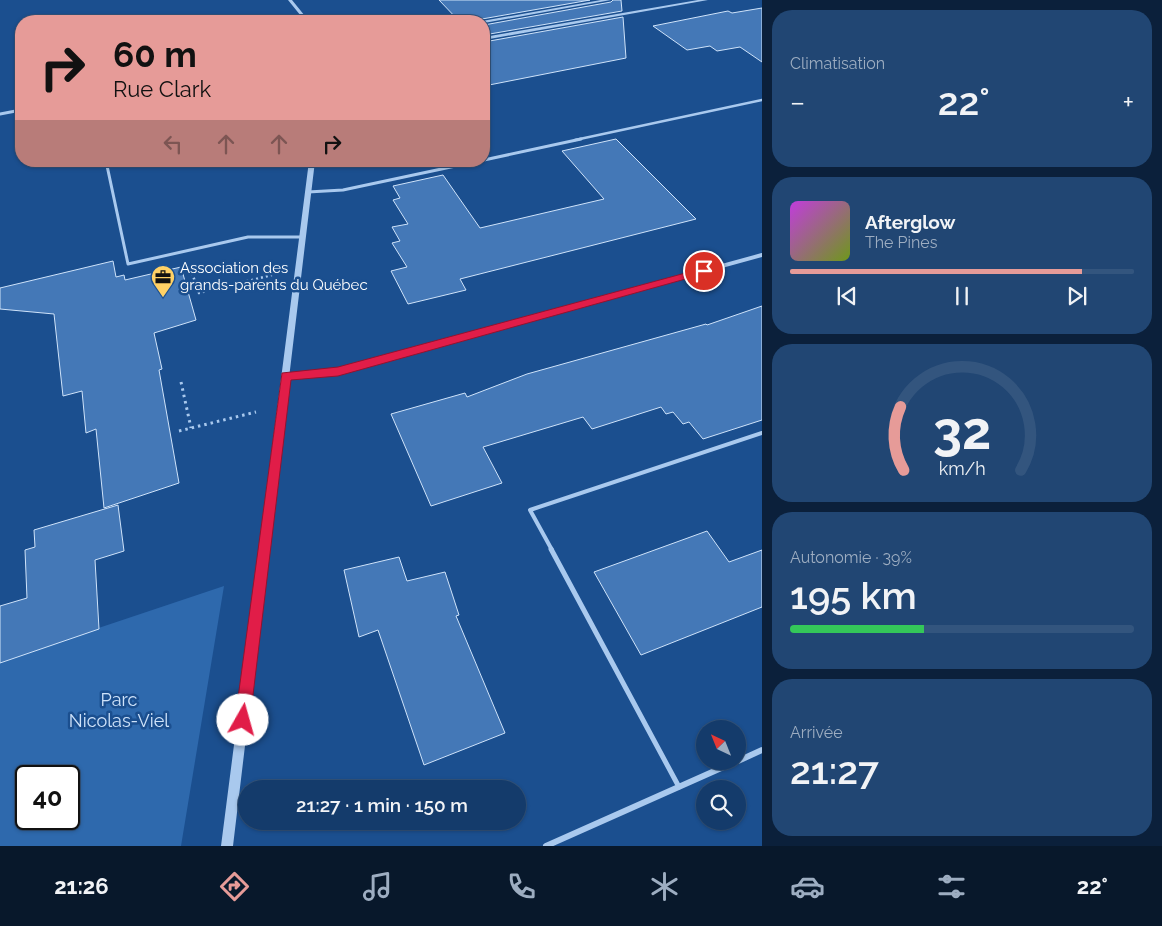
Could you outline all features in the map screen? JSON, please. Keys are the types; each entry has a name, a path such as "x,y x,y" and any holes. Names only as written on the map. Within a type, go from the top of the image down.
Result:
{"street":[{"path":"290,0 302,15"},
{"path":"490,21 609,0"},
{"path":"490,38 706,0"},
{"path":"0,114 15,111"},
{"path":"227,846 311,167"},
{"path":"286,376 338,371 762,255"},
{"path":"746,757 762,750"},
{"path":"546,846 717,770"}],"lane":[{"path":"490,159 762,100"},
{"path":"107,167 128,264 248,237 303,237"},
{"path":"308,192 343,190 451,167"},
{"path":"679,787 530,510 762,433"}],"path":[{"path":"192,270 199,293 278,274"},
{"path":"181,382 191,428"},
{"path":"179,431 257,412"}],"green space":[{"name":"Parc Nicolas-Viel","path":"224,586 181,846 0,846 0,661"}],"building":[{"path":"439,0 590,0 490,18 490,15 453,15"},
{"path":"613,0 621,0 622,11 490,34 490,24 611,2"},
{"path":"762,8 762,62 740,47 717,51 710,46 687,50 653,26 728,11 732,13"},
{"path":"623,17 626,58 490,85 490,41"},
{"path":"616,139 696,219 460,279 466,290 408,304 391,271 407,267 392,243 400,241 392,227 408,224 393,200 400,198 393,186 443,175 480,228 604,199 562,151"},
{"path":"113,261 116,277 124,275 125,280 181,267 196,320 154,333 162,369 159,370 179,483 104,508 96,429 86,433 82,391 63,396 54,314 0,309 0,288"},
{"path":"762,306 762,420 703,439 689,422 683,424 673,412 666,414 661,407 592,429 583,417 483,447 502,483 431,506 391,414 465,393 467,397 527,374 707,325"},
{"path":"118,505 124,551 95,560 99,629 0,663 0,606 27,598 25,550 35,547 34,530"},
{"path":"707,531 729,562 762,550 762,607 641,655 594,572"},
{"path":"399,557 407,581 445,572 459,615 456,616 505,733 424,765 378,630 359,637 344,570"}],"place":[{"name":"Association des grands-parents du Québec","path":"163,298"}],"route":[{"path":"243,720 286,376 314,375 338,371 704,271"}]}
